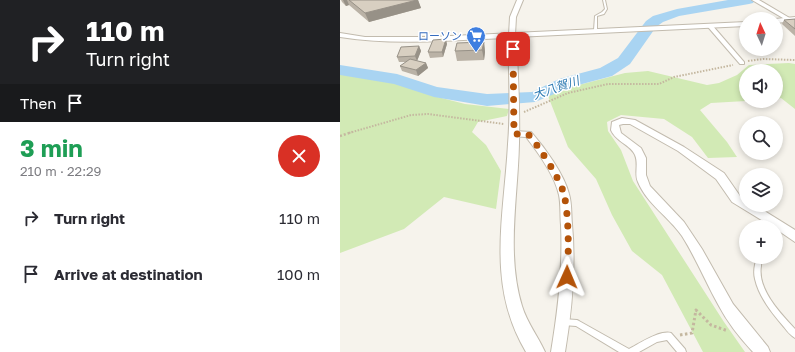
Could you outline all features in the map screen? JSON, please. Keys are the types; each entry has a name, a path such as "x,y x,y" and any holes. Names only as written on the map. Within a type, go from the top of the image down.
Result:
{"street":[{"path":"520,0 514,17 512,35 514,121 508,237 509,281 516,315 523,331 536,352"},
{"path":"755,0 793,20"},
{"path":"783,21 793,20"},
{"path":"340,35 365,39 385,40 739,24"},
{"path":"710,26 742,63"},
{"path":"514,121 537,144 564,194 568,266 563,322 558,352"},
{"path":"739,201 736,199 720,176 681,149 632,122 622,121 615,124 615,131 617,135 630,144 640,154 640,173 642,181 650,195 680,225 691,241 724,302 736,320 763,352"},
{"path":"756,212 768,220"},
{"path":"783,228 795,237"}],"lane":[{"path":"595,29 596,16 606,10 604,0"},
{"path":"757,264 756,273 762,291 795,334"},
{"path":"563,322 577,323 626,352"},
{"path":"631,352 656,339 668,336 682,352"}],"path":[{"path":"340,136 411,115 428,114 500,124 514,121 568,93 608,84 658,84 674,77 763,59 795,60"},
{"path":"668,336 692,333 696,310 711,325 730,331"}],"green space":[{"path":"789,63 795,64 795,109 783,100 783,64 769,64"},
{"path":"648,71 707,85 719,83 739,73 739,101 711,103 700,110 727,142 737,157 708,158 692,137 664,119 621,115 607,122 608,131 621,150 633,181 745,352 703,352 662,275 632,251 612,215 596,179 568,147 548,96 571,87 625,73"},
{"path":"340,74 394,83 430,95 465,104 509,109 507,116 478,122 472,132 486,145 501,171 496,209 444,197 404,229 340,253"}],"building":[{"path":"349,0 417,0 365,13"},
{"path":"795,19 795,29 784,20"},
{"path":"446,39 442,52 428,52 433,40"},
{"path":"484,42 482,50 455,51 457,43"},
{"path":"419,46 415,56 397,57 401,47"},
{"path":"410,59 426,63 416,70 400,66"}],"waterway":[{"name":"大八賀川","path":"340,70 397,79 434,92 487,100 535,97 565,83 606,72 624,61 651,24 658,19 677,13 749,0"}],"place":[{"name":"ローソン","path":"476,53"}],"route":[{"path":"513,49 512,82 514,134 528,134 537,144 564,194 567,229 567,277"}]}
